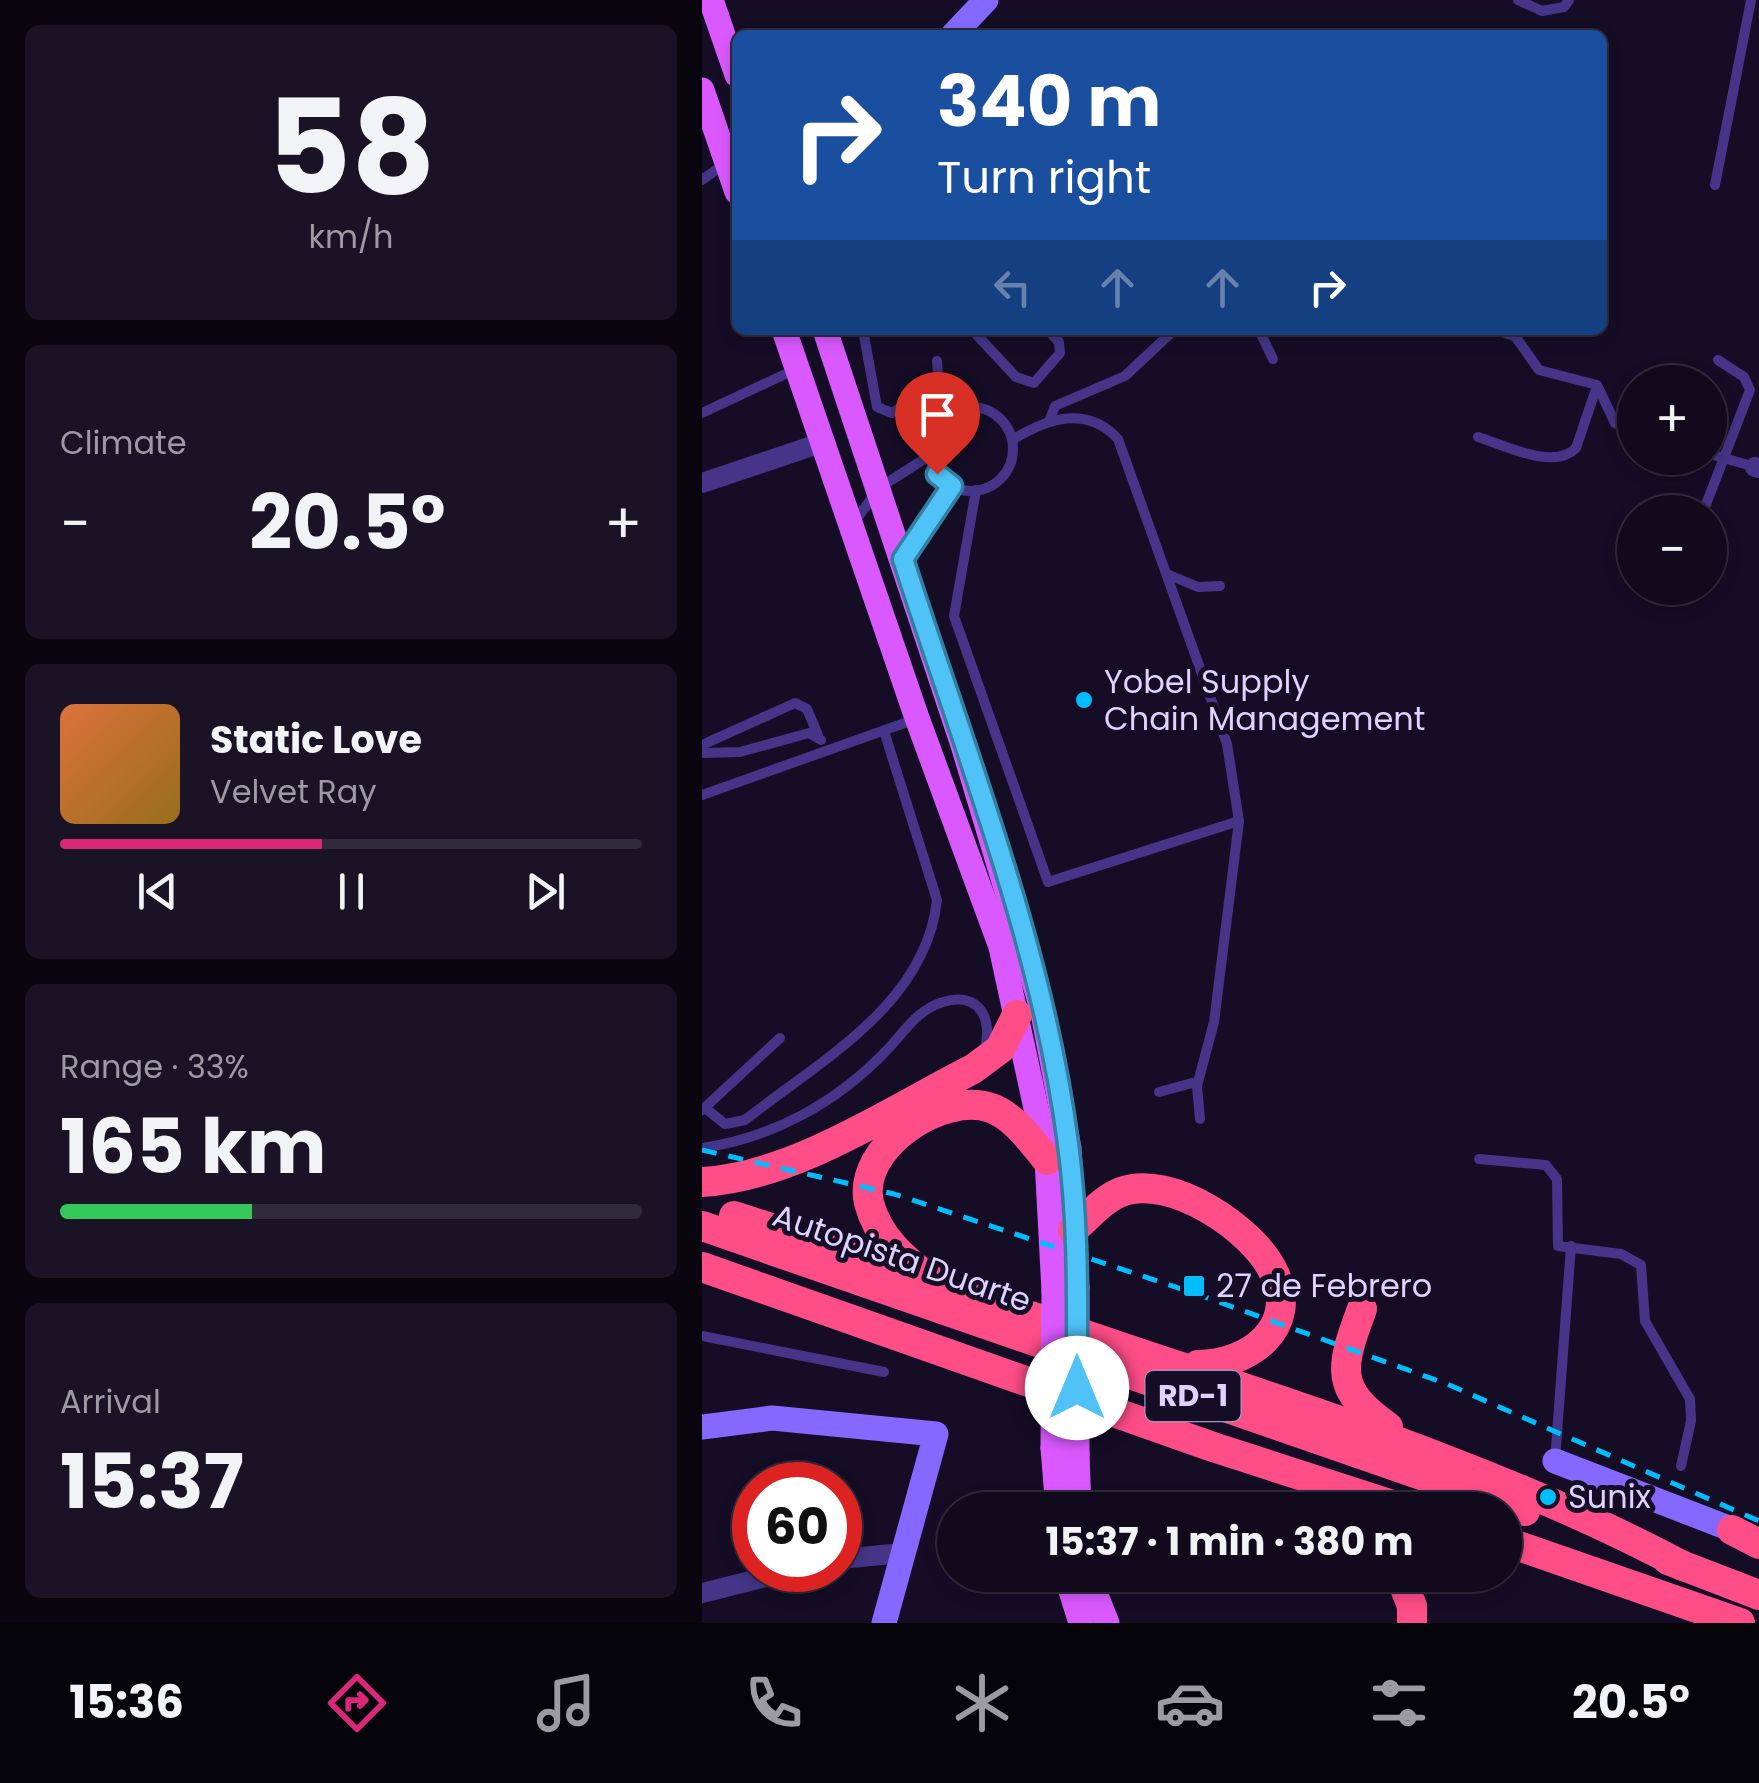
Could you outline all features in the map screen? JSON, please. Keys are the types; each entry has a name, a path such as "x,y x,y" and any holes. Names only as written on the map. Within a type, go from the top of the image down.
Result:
{"highway":[{"path":"702,1182 740,1178 780,1166 974,1068 1000,1050 1017,1015"},
{"path":"930,1280 886,1239 868,1199 870,1178 880,1156 899,1136 952,1107 979,1105 1006,1115 1047,1160"},
{"path":"1073,1230 1122,1192 1167,1189 1198,1202 1266,1259 1279,1296 1268,1338 1237,1361 1180,1364"},
{"path":"702,1206 1415,1446 1604,1524 1683,1566"},
{"name":"Autopista Duarte","path":"702,1226 1758,1595"},
{"name":"RD-1","path":"702,1267 1213,1447 1352,1492"},
{"path":"1362,1310 1347,1348 1345,1371 1356,1404 1415,1446"},
{"path":"1213,1447 1302,1492"},
{"path":"1522,1547 1740,1623"},
{"path":"1407,1592 1412,1623"}],"main road":[{"path":"711,0 732,61"},
{"path":"964,30 986,0"},
{"path":"702,90 732,177"},
{"path":"786,335 917,718 1001,947 1047,1160 1064,1262 1069,1454 1076,1492"},
{"path":"827,335 903,559 1042,1008 1069,1148 1073,1230 1064,1262"},
{"path":"932,756 962,745"},
{"path":"702,1427 772,1418 936,1434 884,1623"},
{"path":"1062,1492 1069,1454"},
{"path":"1555,1461 1750,1538"},
{"path":"1071,1592 1081,1623"},
{"path":"1095,1592 1107,1623"}],"street":[{"path":"702,483 824,442"},
{"path":"862,1557 903,1553"},
{"path":"702,1593 732,1586"}],"lane":[{"path":"1518,0 1542,12 1564,7 1569,0"},
{"path":"1715,185 1752,0"},
{"path":"702,180 727,162"},
{"path":"864,335 877,407 892,412 924,392 938,375 937,361"},
{"path":"977,335 1016,377 1034,382 1060,353 1059,342 1053,335"},
{"path":"1049,422 1055,406 1125,376 1169,335"},
{"path":"1262,335 1273,358"},
{"path":"1512,335 1539,370 1597,385 1617,423"},
{"path":"1718,360 1726,365"},
{"path":"1727,366 1744,377 1750,390 1727,445"},
{"path":"702,412 797,368"},
{"path":"1478,437 1550,458 1569,455 1576,448 1597,385"},
{"path":"967,406 996,415 1012,440 1009,467 1000,478 976,490 952,486 937,474 929,456 931,432 940,420 967,406"},
{"path":"1012,440 1049,422 1085,416 1104,423 1118,438 1227,744 1239,822 1214,1022 1197,1086 1200,1119"},
{"path":"851,527 879,488 929,456"},
{"path":"1727,458 1756,467"},
{"path":"903,559 952,486"},
{"path":"976,490 954,616 1048,882 1239,822"},
{"path":"1166,573 1198,587 1220,586"},
{"path":"702,745 795,703 807,709 828,751"},
{"path":"702,795 917,718"},
{"path":"780,1038 704,1108 725,1124 745,1120 893,1002 918,968 934,926 938,900 884,731"},
{"path":"702,753 740,752 809,733 818,735"},
{"path":"702,1148 765,1134 829,1100 884,1053 922,1012 942,1002 960,999 977,1004 986,1016 990,1033 974,1068"},
{"path":"1158,1092 1197,1086"},
{"path":"1479,1160 1546,1165 1557,1180 1556,1245 1621,1254 1641,1265 1644,1321 1690,1399 1691,1421 1681,1466"},
{"path":"1555,1461 1570,1246"},
{"path":"702,1336 884,1372"}],"railway":[{"path":"702,1150 894,1194 1191,1292 1447,1384 1759,1521"}],"place":[{"name":"Yobel Supply Chain Management","path":"1084,700"},
{"name":"27 de Febrero","path":"1194,1286"},
{"name":"Sunix","path":"1548,1497"}],"route":[{"path":"937,474 952,486 903,559 1042,1008 1069,1148 1077,1288 1077,1388"}]}
